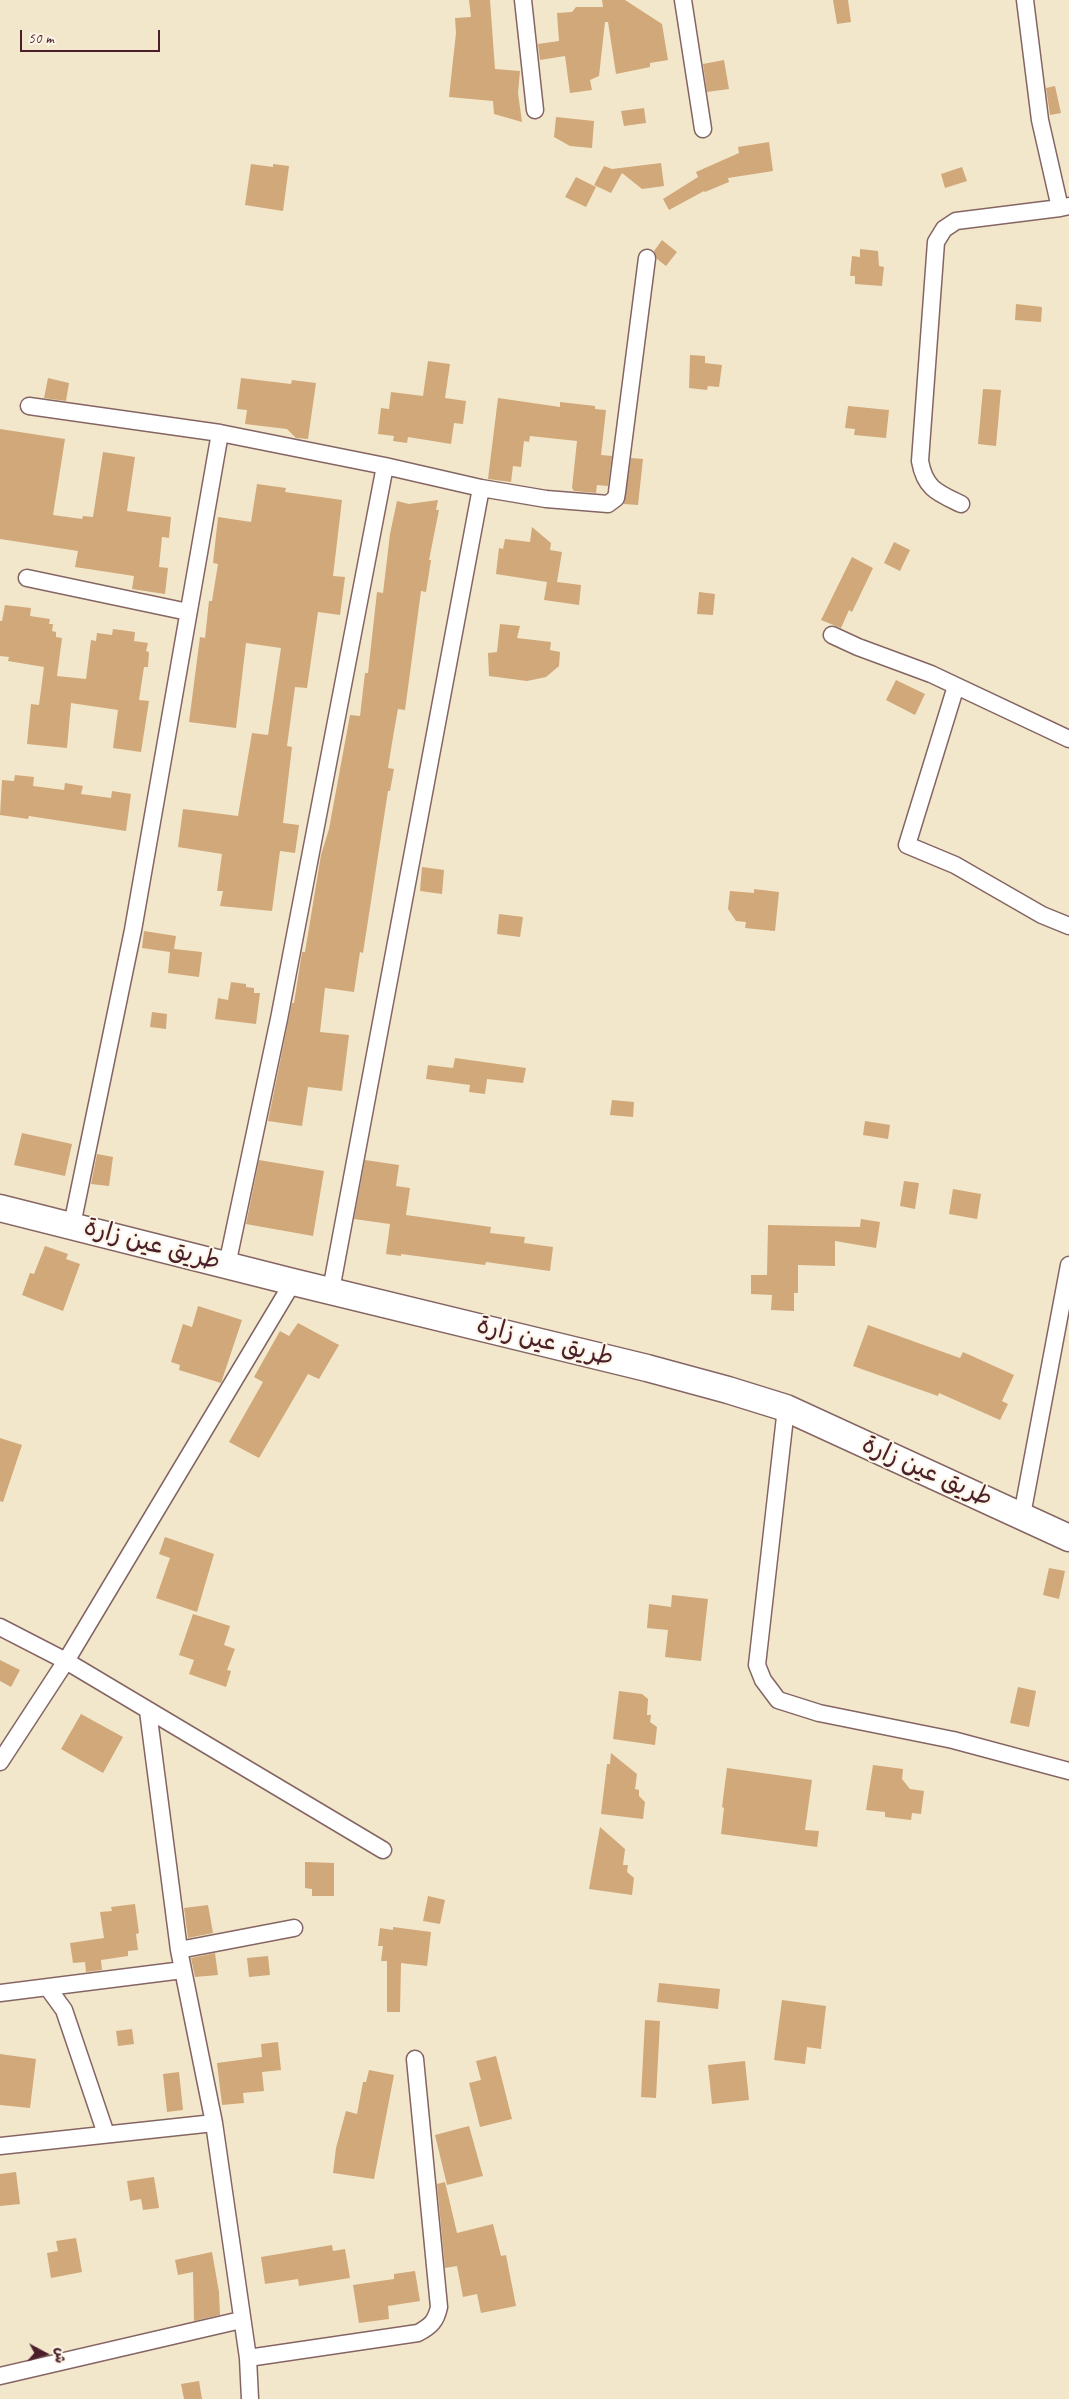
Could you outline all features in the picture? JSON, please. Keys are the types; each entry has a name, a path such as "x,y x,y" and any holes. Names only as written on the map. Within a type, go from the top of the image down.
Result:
{"main road":[{"name":"طريق عين زارة","path":"0,1208 72,1224 293,1282 656,1370 786,1408 1069,1538"}],"street":[{"path":"523,0 534,110"},
{"path":"683,0 703,129"},
{"path":"961,504 938,492 927,483 920,461 936,242 944,229 956,221 1064,207 1040,120 1025,0"},
{"path":"29,406 220,433 386,466 481,488 603,505 612,503 616,498 647,258"},
{"path":"72,1224 133,930 220,433"},
{"path":"227,1265 279,1019 386,466"},
{"path":"331,1290 481,488"},
{"path":"26,578 188,612"},
{"path":"832,635 858,647 931,674 1069,739"},
{"path":"956,686 907,845 955,865 1042,915 1069,926"},
{"path":"1022,1515 1069,1265"},
{"path":"0,1762 66,1661 293,1282"},
{"path":"786,1408 757,1665 763,1680 778,1700 818,1713 953,1740 1069,1771"},
{"path":"0,1627 66,1661 383,1850"},
{"path":"148,1711 179,1950 214,2123 248,2358 250,2399"},
{"path":"179,1950 294,1928"},
{"path":"0,1993 183,1970"},
{"path":"48,1988 64,2010 106,2134"},
{"path":"248,2358 418,2333 431,2326 437,2317 439,2307 415,2059"},
{"path":"0,2146 214,2123"},
{"path":"0,2376 241,2320"}],"building":[{"path":"469,0 490,0 495,69 520,71 518,93 522,122 494,114 493,101 449,97 456,33 455,18 471,17"},
{"path":"602,0 625,0 662,24 668,60 650,63 650,67 616,74 608,22 605,22 599,76 590,80 592,90 570,93 565,56 540,60 538,44 559,41 557,13 572,12 576,7 603,7"},
{"path":"833,0 848,0 851,22 837,24"},
{"path":"724,60 729,89 707,92 703,64"},
{"path":"1055,86 1061,113 1050,115 1046,88"},
{"path":"644,108 646,123 624,126 621,111"},
{"path":"556,117 594,121 592,148 570,146 554,137"},
{"path":"769,142 773,171 728,178 729,182 704,191 669,210 663,199 698,177 696,172 739,153 738,147"},
{"path":"661,163 664,186 642,189 622,173 611,193 594,185 604,166 612,169"},
{"path":"251,164 273,167 273,164 289,166 283,211 245,205"},
{"path":"962,167 967,181 945,188 941,174"},
{"path":"576,177 596,187 586,207 565,197"},
{"path":"662,240 677,252 666,266 657,259 654,251"},
{"path":"860,249 878,251 879,266 884,267 882,286 855,284 855,276 850,276 852,256 860,257"},
{"path":"1016,304 1042,307 1041,322 1015,320"},
{"path":"690,355 705,356 705,363 722,365 719,387 708,386 707,390 689,388"},
{"path":"428,361 450,364 445,398 466,401 463,424 454,423 451,444 408,437 407,443 393,441 394,436 378,434 381,408 389,409 391,392 423,396"},
{"path":"48,378 69,383 66,401 44,398"},
{"path":"241,378 291,384 292,380 316,383 308,439 296,438 287,429 245,424 247,410 237,409"},
{"path":"983,389 1001,390 996,446 978,444"},
{"path":"498,398 560,407 560,402 595,406 595,409 606,410 601,455 612,456 608,486 597,485 596,493 574,491 572,488 577,441 530,436 529,442 524,441 521,467 513,466 511,482 488,479"},
{"path":"848,406 889,410 886,438 854,435 855,429 845,428"},
{"path":"0,429 65,439 53,515 82,519 83,516 93,517 103,452 135,457 127,511 171,517 169,538 162,537 159,567 168,568 165,594 132,589 134,576 75,567 78,551 0,539"},
{"path":"631,458 643,459 638,505 624,504"},
{"path":"257,484 286,488 285,492 342,500 333,576 345,577 340,615 318,612 307,688 295,687 287,746 292,747 283,823 299,825 295,853 280,851 272,911 220,906 223,891 217,891 222,854 178,847 183,809 238,816 252,733 268,735 281,648 246,643 236,728 189,722 200,637 205,638 209,601 212,601 218,564 213,563 218,517 251,522"},
{"path":"438,500 436,510 439,510 429,560 431,560 426,592 421,591 405,710 398,709 394,731 388,768 394,769 390,791 388,791 363,953 360,952 354,992 325,988 320,1032 349,1035 342,1091 308,1087 302,1126 268,1121 292,1003 294,1003 302,952 305,952 321,855 329,829 350,715 360,716 365,673 368,673 377,592 383,593 390,534 397,501 409,504"},
{"path":"532,527 551,543 550,550 562,552 557,582 581,585 579,605 544,600 547,582 496,574 499,548 503,549 505,539 530,542"},
{"path":"894,542 910,550 900,571 884,563"},
{"path":"852,557 873,568 852,612 849,610 841,628 821,620"},
{"path":"699,592 715,594 713,615 697,614"},
{"path":"5,605 31,608 30,616 50,619 49,624 53,624 52,631 56,632 56,637 62,638 57,676 86,679 91,640 96,641 97,633 112,635 113,629 135,632 134,641 148,643 146,651 149,652 148,667 144,667 139,700 149,701 141,752 113,748 118,710 71,703 67,748 27,744 31,704 39,705 44,667 8,661 9,657 0,656 0,621 2,621"},
{"path":"500,624 520,626 517,638 551,642 550,650 560,652 559,666 546,677 527,681 489,676 488,653 497,652"},
{"path":"896,680 925,694 915,715 886,700"},
{"path":"15,775 34,777 33,786 64,790 65,783 83,786 81,794 111,798 112,791 131,794 126,831 29,816 28,819 0,815 2,780 14,781"},
{"path":"422,867 444,870 442,894 420,891"},
{"path":"754,889 779,892 775,931 745,928 746,922 736,921 728,909 730,891 754,893"},
{"path":"499,914 523,917 520,937 497,934"},
{"path":"144,931 176,936 174,949 202,952 199,977 168,973 170,952 142,948"},
{"path":"231,982 246,984 246,987 254,988 254,993 260,993 256,1024 215,1019 218,998 228,1000"},
{"path":"152,1012 167,1014 166,1029 150,1027"},
{"path":"455,1058 526,1068 523,1083 487,1079 485,1094 469,1092 470,1085 426,1079 428,1065 453,1068"},
{"path":"612,1100 634,1102 633,1117 610,1115"},
{"path":"865,1121 890,1125 888,1139 863,1135"},
{"path":"22,1133 72,1144 65,1176 14,1165"},
{"path":"97,1154 113,1157 109,1186 91,1184"},
{"path":"259,1160 324,1171 313,1236 246,1224"},
{"path":"365,1160 399,1165 396,1186 410,1188 406,1215 491,1227 490,1233 525,1237 524,1243 553,1247 550,1271 486,1262 485,1265 401,1254 401,1256 386,1254 390,1224 354,1219"},
{"path":"904,1181 919,1183 915,1209 900,1206"},
{"path":"953,1189 981,1194 977,1219 949,1214"},
{"path":"861,1219 880,1222 876,1248 835,1241 835,1266 798,1265 798,1293 794,1293 794,1311 771,1310 772,1295 751,1294 751,1275 767,1275 768,1225 860,1227"},
{"path":"45,1246 68,1254 66,1259 80,1264 63,1311 22,1295 30,1273 34,1274"},
{"path":"198,1306 242,1320 221,1383 179,1370 180,1365 171,1362 183,1324 192,1327"},
{"path":"298,1323 339,1345 319,1379 308,1374 259,1458 229,1442 263,1382 254,1377 280,1331 289,1336"},
{"path":"868,1325 960,1358 963,1352 1014,1375 1002,1401 1008,1404 1000,1420 939,1393 938,1396 853,1366"},
{"path":"0,1438 22,1445 3,1502 0,1501"},
{"path":"165,1537 214,1554 197,1612 156,1598 170,1558 159,1554"},
{"path":"1049,1568 1065,1571 1059,1599 1043,1595"},
{"path":"672,1595 708,1599 701,1661 665,1657 668,1630 647,1628 649,1604 671,1607"},
{"path":"193,1614 230,1626 224,1645 235,1649 227,1670 231,1671 226,1687 189,1674 194,1660 179,1655"},
{"path":"0,1660 20,1670 11,1687 0,1681"},
{"path":"1018,1687 1036,1691 1029,1727 1010,1723"},
{"path":"619,1691 642,1694 648,1699 647,1715 651,1715 650,1722 657,1727 655,1745 613,1739"},
{"path":"81,1714 123,1737 103,1773 61,1749"},
{"path":"611,1753 637,1774 635,1789 639,1790 639,1796 645,1802 643,1819 601,1814 607,1764 610,1764"},
{"path":"873,1765 903,1769 902,1779 910,1789 924,1791 921,1814 912,1813 911,1820 885,1817 885,1812 866,1810"},
{"path":"727,1768 812,1780 805,1830 819,1831 817,1847 721,1834"},
{"path":"600,1827 625,1849 623,1865 628,1865 627,1872 634,1878 632,1895 589,1889"},
{"path":"305,1862 334,1863 334,1896 312,1896 312,1889 305,1888"},
{"path":"428,1896 445,1900 440,1924 423,1921"},
{"path":"135,1904 139,1933 136,1934 138,1950 128,1951 128,1956 101,1960 102,1970 86,1972 85,1962 73,1963 70,1943 104,1938 100,1912 112,1911 111,1907"},
{"path":"208,1905 213,1933 188,1938 184,1908"},
{"path":"393,1927 431,1932 427,1966 401,1963 400,2012 387,2012 387,1961 381,1961 383,1946 378,1946 380,1928 393,1930"},
{"path":"215,1953 218,1975 195,1977 191,1958"},
{"path":"268,1956 270,1975 249,1977 247,1958"},
{"path":"659,1983 720,1989 718,2009 657,2002"},
{"path":"782,2000 826,2006 821,2049 807,2047 805,2064 774,2060"},
{"path":"645,2020 660,2021 656,2098 641,2097"},
{"path":"132,2029 134,2044 118,2046 116,2031"},
{"path":"278,2042 281,2070 262,2072 264,2091 243,2093 244,2103 222,2105 217,2063 262,2057 261,2044"},
{"path":"0,2054 36,2059 30,2108 0,2105"},
{"path":"496,2056 512,2119 480,2127 469,2083 481,2080 476,2061"},
{"path":"745,2061 749,2100 712,2104 708,2065"},
{"path":"369,2070 394,2075 374,2179 333,2173 336,2148 346,2111 357,2114 363,2082 366,2082"},
{"path":"179,2072 183,2110 167,2112 163,2074"},
{"path":"469,2126 483,2176 447,2185 435,2135"},
{"path":"16,2172 20,2204 0,2206 0,2174"},
{"path":"154,2177 159,2208 143,2210 141,2199 130,2201 127,2181"},
{"path":"445,2182 457,2233 493,2224 501,2256 506,2255 516,2306 481,2313 477,2294 463,2297 457,2266 445,2268 437,2184"},
{"path":"76,2238 82,2272 51,2278 47,2253 58,2251 56,2241"},
{"path":"332,2245 333,2251 345,2249 350,2278 299,2286 298,2279 265,2284 261,2257"},
{"path":"212,2252 219,2292 220,2315 194,2321 193,2272 178,2275 175,2260"},
{"path":"415,2271 420,2301 388,2306 389,2319 359,2323 353,2285 394,2279 394,2274"},
{"path":"199,2381 202,2399 184,2399 181,2384"}]}
